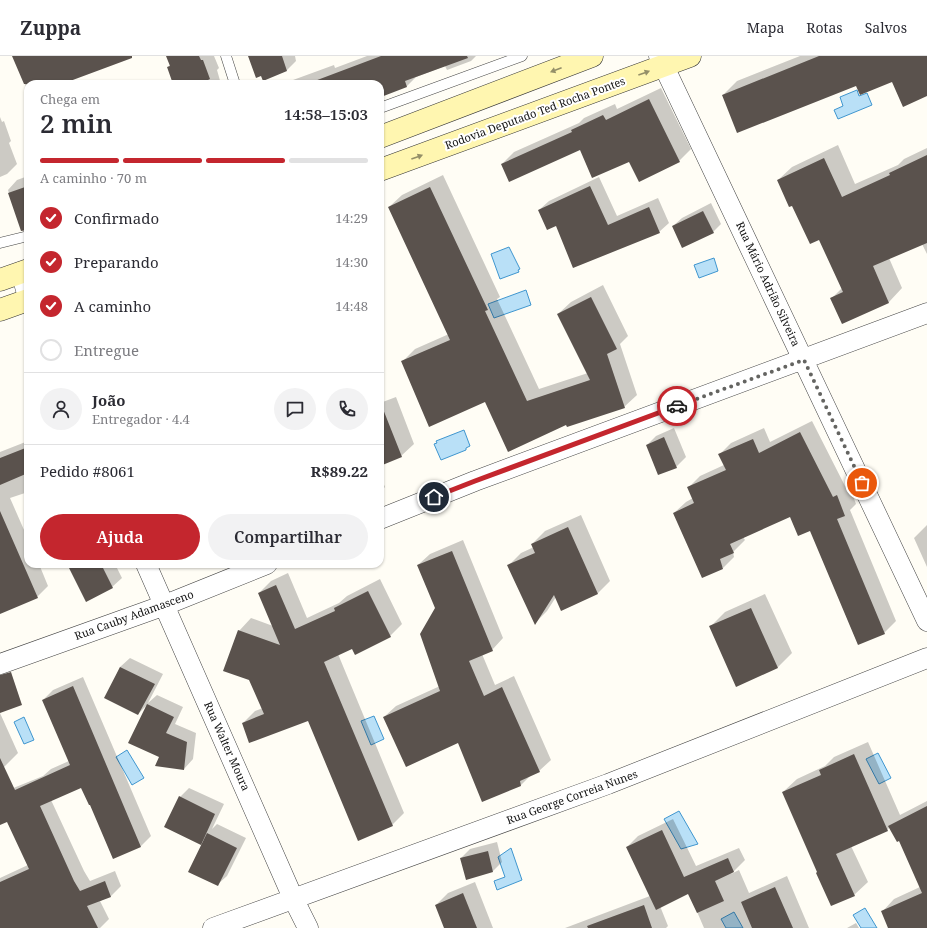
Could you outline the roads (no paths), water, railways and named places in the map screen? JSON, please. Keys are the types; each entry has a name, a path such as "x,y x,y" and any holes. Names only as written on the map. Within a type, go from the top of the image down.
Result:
{"main road":[{"path":"384,135 592,56"},
{"name":"Rodovia Deputado Ted Rocha Pontes","path":"384,168 662,61 690,56"},
{"path":"0,280 24,271"},
{"path":"0,310 24,301"}],"street":[{"name":"Rua Mário Adrião Silveira","path":"662,61 927,621"},
{"path":"384,517 475,481 804,360 927,313"},
{"name":"Rua Walter Moura","path":"148,568 293,898 308,928"},
{"name":"Rua Cauby Adamasceno","path":"0,664 165,605 257,568"},
{"name":"Rua George Correia Nunes","path":"214,928 608,784 927,658"}],"lane":[{"path":"226,56 234,80"},
{"path":"384,107 522,56"},
{"path":"0,243 24,237"}],"water":[{"path":"857,90 859,96 867,93 872,105 838,119 834,110 843,106 840,97"},
{"path":"509,247 520,269 518,270 519,272 500,279 491,254"},
{"path":"714,258 718,271 699,278 694,265"},
{"path":"526,290 531,305 494,318 488,304"},
{"path":"464,430 470,446 466,448 466,450 441,460 434,444 437,443 436,441"},
{"path":"374,716 384,739 371,745 361,721"},
{"path":"24,717 34,740 24,744 14,722"},
{"path":"127,750 144,778 132,785 116,757"},
{"path":"878,753 891,778 879,784 866,759"},
{"path":"679,811 698,844 681,849 664,819"},
{"path":"511,848 522,880 497,890 494,881 505,877 498,857"},
{"path":"865,908 877,928 861,928 853,915"},
{"path":"734,912 743,928 726,928 721,919"}]}
